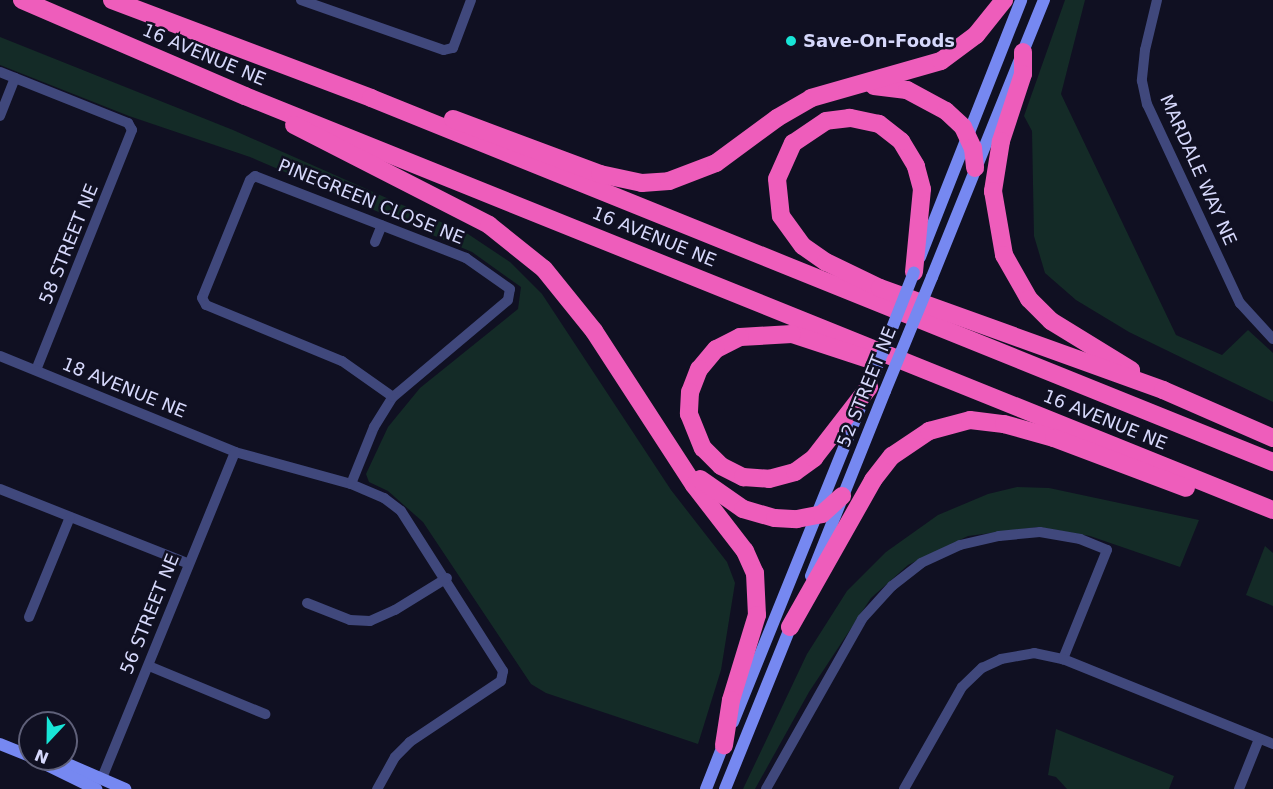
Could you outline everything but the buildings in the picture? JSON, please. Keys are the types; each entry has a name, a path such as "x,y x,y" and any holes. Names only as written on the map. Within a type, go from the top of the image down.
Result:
{"highway":[{"name":"16 AVENUE NE","path":"22,0 245,96 1273,510"},
{"name":"16 AVENUE NE","path":"112,0 294,69 1273,462"},
{"path":"294,69 342,78 600,174 642,183 669,181 700,172 794,107 851,86 941,61 976,36 1004,0"},
{"path":"1023,52 1023,74 1001,141 993,191 1004,255 1029,299 1051,321 1163,390"},
{"path":"851,86 894,87 920,95 956,118 968,136 975,168"},
{"path":"245,96 265,110 455,204 518,246 549,275 586,319 677,457 745,551 758,586 757,615 731,700 724,745"},
{"path":"923,274 922,189 916,165 901,141 879,123 850,118 826,122 793,143 777,179 781,216 803,246 826,262 880,288 1163,390 1273,438"},
{"path":"877,389 814,458 795,472 769,480 743,477 716,462 697,439 689,414 694,379 716,349 740,337 778,332 806,337 1084,434"},
{"path":"790,627 864,493 883,466 916,437 956,422 983,421 1031,431 1273,521"},
{"path":"677,457 714,493 753,513 787,519 831,508 842,496"}],"main road":[{"name":"52 STREET NE","path":"706,789 818,513 877,389 923,274 968,136 1021,0"},
{"name":"52 STREET NE","path":"725,789 842,496 877,389 923,274 975,168 1044,0"},
{"path":"0,744 18,751"},
{"path":"64,771 99,786 125,789"},
{"path":"76,771 99,786"}],"street":[{"path":"301,0 444,50 453,48 471,0"},
{"name":"MARDALE WAY NE","path":"1157,0 1144,50 1142,81 1147,104 1240,303 1273,339"},
{"path":"0,72 15,78 0,116"},
{"name":"58 STREET NE","path":"15,78 128,123 132,130 36,370"},
{"name":"PINEGREEN CLOSE NE","path":"351,484 374,428 393,397 508,300 510,289 482,266 255,176 202,298 206,305 342,360 393,397"},
{"path":"375,242 382,225"},
{"name":"18 AVENUE NE","path":"0,356 235,452 351,484 384,498 401,511 447,578 503,671 501,681 410,742 395,757 377,789"},
{"name":"56 STREET NE","path":"99,786 235,452"},
{"path":"0,489 189,564"},
{"path":"29,617 69,517"},
{"path":"766,789 862,619 892,586 921,563 960,545 999,536 1040,532 1080,539 1107,550 1063,660"},
{"path":"307,603 350,620 370,621 395,610 447,578"},
{"path":"904,789 962,687 982,668 1001,659 1034,653 1063,660 1273,744"},
{"path":"149,666 265,714"},
{"path":"1239,789 1259,739"}],"green space":[{"path":"1065,0 1085,0 1061,94 1176,335 1222,355 1248,330 1273,353 1273,402 1129,332 1076,300 1045,273 1034,236 1032,131 1024,116"},
{"path":"0,37 233,130 468,234 510,262 542,294 671,490 727,562 735,583 721,670 698,744 546,693 531,684 423,522 388,491 369,482 366,474 388,427 420,388 518,309 521,287 472,252 250,157 129,116 0,65"},
{"path":"1017,487 1049,488 1199,520 1180,567 1090,536 1038,527 968,536 908,565 871,598 809,692 755,789 743,789 807,654 847,591 886,552 938,515 988,494"},
{"path":"1265,546 1273,553 1273,606 1246,595"},
{"path":"1056,729 1174,776 1169,789 1067,789 1056,777 1048,775"}],"place":[{"name":"Save-On-Foods","path":"791,41"}]}
